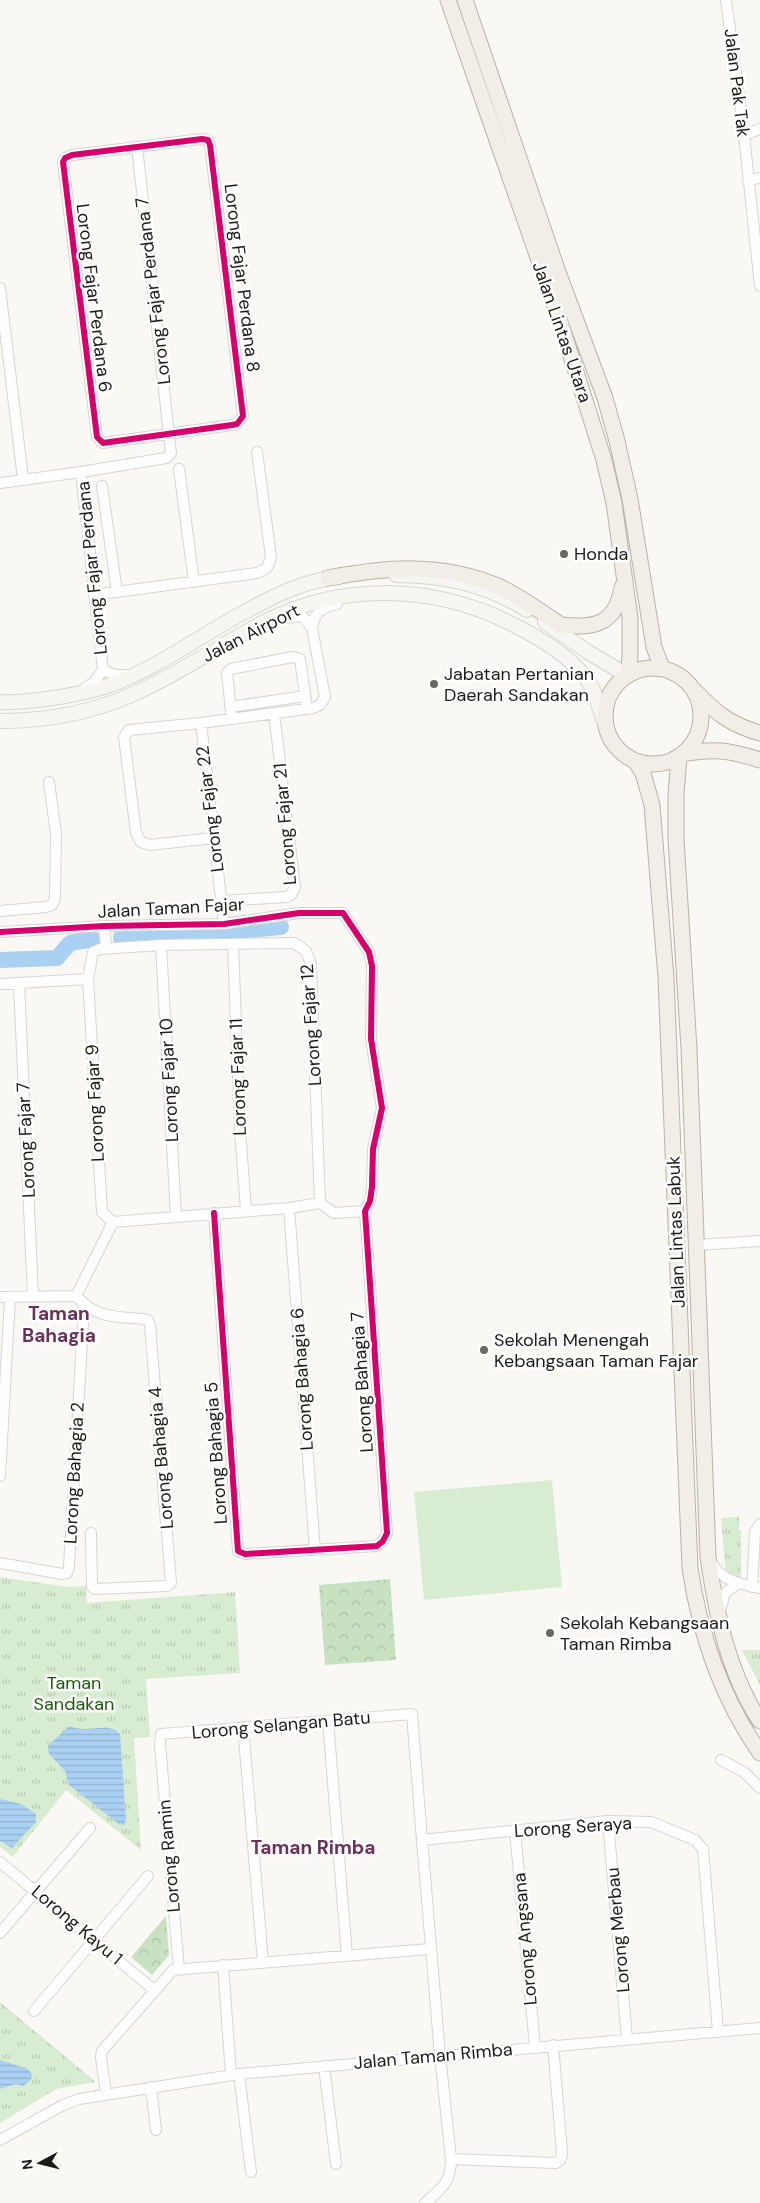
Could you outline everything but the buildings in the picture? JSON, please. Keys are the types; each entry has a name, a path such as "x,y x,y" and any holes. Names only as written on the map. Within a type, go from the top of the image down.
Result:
{"main road":[{"name":"Jalan Lintas Utara","path":"448,0 507,175 508,188 515,210 520,213 556,309 598,436 614,503 625,575 631,640 626,674"},
{"name":"Jalan Lintas Utara","path":"465,0 558,272 605,398 630,499 654,647 662,668"},
{"path":"515,143 515,155 531,203 528,210 520,213"},
{"path":"328,578 372,570 405,568 437,570 499,587 561,624 584,626 597,624 613,613 618,607 625,575"},
{"name":"Jalan Airport","path":"0,702 11,703 74,696 114,684 258,605 297,587 328,578 399,575 459,582 484,588 520,606 588,652 626,674"},
{"name":"Jalan Airport","path":"0,721 30,720 94,708 134,694 169,677 263,622 288,611 322,600 378,592 431,596 468,606 491,614 544,640 568,659 592,688 606,726"},
{"path":"760,734 727,721 711,708 680,675 662,668 650,667 626,674 615,686 608,698 605,712 606,726 611,740 621,752 635,760 649,764 663,763 680,755 704,750 724,750 760,760"},
{"path":"680,755 692,744 698,731 701,717 699,702 693,689"},
{"name":"Jalan Lintas Labuk","path":"680,755 676,788 676,839 685,968 708,1557 718,1620 736,1670 760,1721"},
{"name":"Jalan Lintas Labuk","path":"635,760 643,773 652,805 666,978 690,1568 702,1627 719,1680 743,1726 760,1753"}],"street":[{"name":"Jalan Pak Tak","path":"726,0 758,252 760,286"},
{"path":"744,135 760,130"},
{"name":"Lorong Fajar Perdana 8","path":"137,147 202,139 208,140 244,412 241,421 232,425 170,434"},
{"name":"Lorong Fajar Perdana 6","path":"137,147 72,155 65,158 63,166 64,176 97,437 100,442 106,443 170,434"},
{"name":"Lorong Fajar Perdana 7","path":"137,147 172,450"},
{"path":"748,180 760,178"},
{"path":"0,288 23,479"},
{"name":"Lorong Fajar Perdana","path":"103,670 81,472 166,458 170,456 172,450"},
{"path":"94,595 257,573 267,568 271,557 257,452"},
{"path":"179,469 194,582"},
{"path":"0,483 81,472"},
{"path":"102,486 117,592"},
{"path":"214,838 150,845 141,842 136,833 124,737 129,730 274,714 320,705 325,697 312,628 314,618 320,610 344,603 420,599 468,606"},
{"path":"202,658 288,617 302,616 312,628"},
{"path":"232,719 226,679 230,669 292,657 300,659 307,709"},
{"path":"74,696 95,681 103,670 115,675 132,675"},
{"path":"230,707 305,696"},
{"name":"Lorong Fajar 21","path":"221,901 286,897 291,895 295,887 274,714"},
{"name":"Lorong Fajar 22","path":"201,723 224,924"},
{"path":"0,911 46,907 52,905 55,899 56,834 49,782"},
{"name":"Jalan Taman Fajar","path":"0,932 104,926 224,924 299,913 343,913 369,952 372,966 371,1034 375,1074 382,1108 373,1149 370,1201 365,1211"},
{"path":"0,984 88,979 94,952 106,948 104,926"},
{"name":"Lorong Fajar 12","path":"106,948 161,944 294,943 306,951 311,964 320,1203"},
{"name":"Lorong Fajar 10","path":"161,944 176,1216"},
{"name":"Lorong Fajar 11","path":"233,944 240,1130 246,1210"},
{"name":"Lorong Fajar 9","path":"88,979 102,1212 112,1222"},
{"name":"Lorong Fajar 7","path":"19,983 33,1297"},
{"path":"76,1296 112,1222 289,1208 320,1203 334,1213 365,1211"},
{"name":"Lorong Bahagia 6","path":"289,1208 315,1550"},
{"name":"Lorong Bahagia 7","path":"365,1211 388,1534 377,1546"},
{"name":"Lorong Bahagia 5","path":"214,1213 238,1551 245,1554 377,1546"},
{"path":"696,1244 760,1241"},
{"path":"0,1476 5,1298 76,1296 84,1305"},
{"name":"Lorong Bahagia 2","path":"0,1563 62,1574 67,1573 69,1567 84,1305"},
{"name":"Lorong Bahagia 4","path":"84,1305 103,1316 148,1320 150,1325 171,1583 167,1586 95,1589 92,1587 91,1533"},
{"path":"708,1557 722,1576 737,1584 756,1587 755,1532 760,1524"},
{"path":"718,1620 725,1593 737,1584"},
{"name":"Lorong Selangan Batu","path":"160,1744 160,1734 412,1714 422,1840"},
{"path":"328,1720 347,1956"},
{"path":"243,1727 263,1962"},
{"name":"Lorong Ramin","path":"160,1744 179,1969"},
{"path":"721,1760 744,1772 760,1788"},
{"name":"Lorong Seraya","path":"422,1840 608,1821 651,1822 695,1840 703,1849 718,2031"},
{"name":"Lorong Merbau","path":"608,1821 627,2039"},
{"path":"0,1933 90,1828"},
{"name":"Lorong Angsana","path":"515,1830 535,2047"},
{"path":"422,1840 430,1949 451,2159 451,2173 446,2184 425,2203"},
{"name":"Lorong Kayu 1","path":"0,1862 95,1939 154,1990"},
{"path":"34,2011 148,1876"},
{"path":"106,2094 101,2057 102,2051 169,1972 179,1969 430,1949"},
{"path":"223,1966 235,2075 251,2172"},
{"name":"Jalan Taman Rimba","path":"0,2140 68,2102 151,2087 235,2075 324,2066 760,2028"},
{"path":"451,2159 556,2163 561,2159 553,2045"},
{"path":"324,2066 336,2164"},
{"path":"151,2087 156,2130"}],"green space":[{"path":"552,1480 562,1587 424,1600 414,1492"},
{"path":"739,1517 739,1530 741,1530 741,1578 726,1576 721,1518"},
{"name":"Taman Sandakan","path":"0,1577 68,1587 86,1586 87,1603 235,1592 240,1673 146,1679 150,1737 134,1738 141,1850 66,1790 13,1857 0,1847"},
{"path":"390,1579 396,1660 325,1665 319,1585"},
{"path":"742,1650 760,1650 760,1685"},
{"path":"166,1916 169,1955 152,1975 131,1957"},
{"path":"0,2002 96,2082 56,2089 0,2123"}],"water":[{"path":"68,1727 85,1729 108,1728 120,1734 126,1820 124,1825 119,1824 69,1785 65,1771 49,1754 48,1746"},
{"path":"0,1799 21,1804 36,1814 36,1822 12,1848 0,1841"},
{"path":"0,2060 28,2069 32,2074 31,2080 23,2086 16,2084 0,2089"}],"waterway":[{"path":"121,937 226,932 281,927"},
{"path":"0,960 57,958 70,943 93,939"}],"cycle path":[{"path":"202,139 208,140 210,145 243,416 237,424 232,425 103,443 97,437 63,162 65,158 72,155 202,139"},
{"path":"0,932 104,926 224,924 299,913 343,913 369,952 372,966 371,1039 382,1108 373,1149 370,1201 365,1211 387,1533 383,1541 377,1546 245,1554 238,1551 214,1213"}],"place":[{"name":"Honda","path":"564,554"},
{"name":"Jabatan Pertanian Daerah Sandakan","path":"434,684"},
{"name":"Sekolah Menengah Kebangsaan Taman Fajar","path":"484,1350"},
{"name":"Sekolah Kebangsaan Taman Rimba","path":"550,1633"}],"district":[{"name":"Taman Bahagia","path":"59,1324"},
{"name":"Taman Rimba","path":"313,1847"}]}
